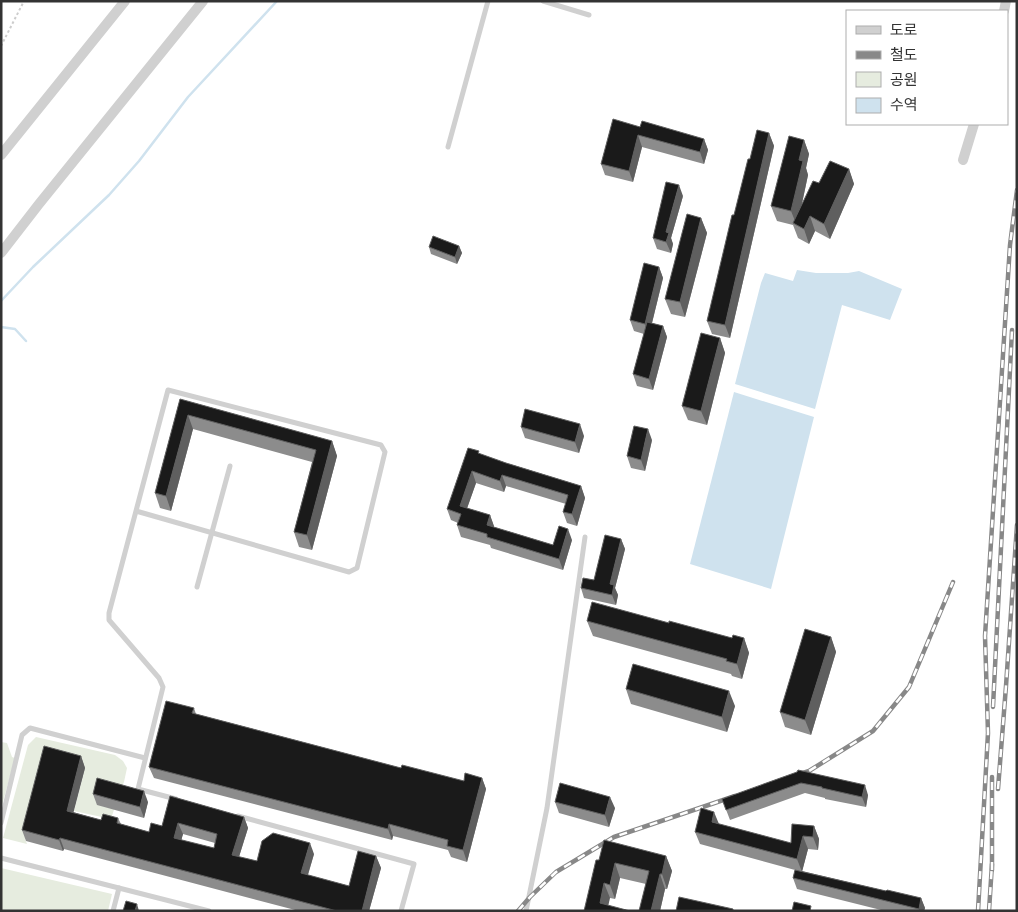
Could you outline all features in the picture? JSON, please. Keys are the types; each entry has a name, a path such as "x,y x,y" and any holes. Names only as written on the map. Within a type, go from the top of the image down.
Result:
{"street":[{"path":"1,155 125,1"},
{"path":"1,253 203,1"},
{"path":"963,160 974,125"}],"lane":[{"path":"448,147 488,1"},
{"path":"543,1 589,15"},
{"path":"136,511 349,572 357,568 386,452 381,445 168,390 109,613 109,620 159,678 163,687 138,789 185,802"},
{"path":"197,587 230,466"},
{"path":"526,911 548,808 585,537"},
{"path":"1,823 22,735 30,728 145,758"},
{"path":"233,815 414,864 402,911"},
{"path":"1,858 209,911"},
{"path":"113,911 119,888"}],"path":[{"path":"1,46 24,1"}],"green space":[{"path":"36,737 115,755 123,761 127,768 111,819 74,811 85,768 48,758 25,839 27,844 3,838 28,745"},
{"path":"1,742 7,743 12,757 15,758 1,809"},
{"path":"1,868 112,894 108,911 1,911"}],"water":[{"path":"797,270 816,273 859,271 902,289 890,320 842,305 815,409 735,384 765,273 793,281"},
{"path":"734,392 814,417 771,589 690,564"}],"building":[{"path":"613,119 640,127 642,121 704,139 700,152 638,135 629,171 601,164"},
{"path":"757,130 769,133 725,325 707,321 732,215 734,215"},
{"path":"789,136 804,140 799,160 803,161 791,211 771,206"},
{"path":"830,161 849,169 824,224 810,216 804,229 793,223 813,181 819,183"},
{"path":"666,182 679,185 666,232 669,233 666,242 653,238"},
{"path":"687,214 701,218 680,302 665,299"},
{"path":"433,236 459,246 455,257 429,247"},
{"path":"644,263 659,267 645,324 630,320"},
{"path":"647,322 663,326 649,379 633,374"},
{"path":"701,333 720,338 701,411 682,406"},
{"path":"180,399 332,441 307,535 294,532 316,450 188,415 166,496 155,493"},
{"path":"525,409 580,424 575,442 521,427"},
{"path":"634,426 648,429 641,460 627,456"},
{"path":"468,448 506,463 581,486 572,514 563,512 568,495 502,475 500,481 472,471 460,506 490,515 487,525 553,545 559,526 568,529 559,559 487,537 487,534 457,525 461,514 447,509"},
{"path":"605,535 621,539 610,584 614,585 612,595 581,588 583,578 594,580"},
{"path":"592,602 732,638 733,635 744,638 737,664 726,661 727,659 587,621"},
{"path":"805,629 831,637 805,720 780,712"},
{"path":"633,664 729,691 722,717 626,689"},
{"path":"166,701 194,708 192,713 401,768 402,765 464,781 465,773 482,778 463,850 447,846 448,840 389,824 388,829 149,767"},
{"path":"44,746 81,756 67,811 101,820 103,814 118,818 117,823 149,832 151,823 162,826 170,796 244,817 232,855 257,861 262,841 273,833 310,843 301,873 349,886 358,851 376,856 362,911 337,911 60,838 59,840 22,830","holes":["178,823 217,834 214,848 174,838"]},
{"path":"798,770 865,785 862,797 801,783 726,810 722,799 797,772"},
{"path":"97,778 144,791 140,807 93,794"},
{"path":"560,783 610,797 605,815 555,802"},
{"path":"701,808 714,812 712,822 791,843 792,824 814,826 813,837 803,836 797,859 695,832"},
{"path":"604,840 666,856 651,911 639,911 649,871 615,863 610,885 604,883 600,903 630,911 584,911 596,860 599,860"},
{"path":"795,870 921,898 919,909 793,878"},
{"path":"679,897 733,909 733,911 676,911"},
{"path":"126,901 137,904 135,911 123,911"},
{"path":"794,902 811,906 810,911 792,911"}],"waterway":[{"path":"1,301 33,267 109,195 139,161 188,97 277,1"},
{"path":"1,327 15,329 26,341"}],"railway":[{"path":"978,911 988,733 985,636 1010,245 1017,190"},
{"path":"993,707 1012,330"},
{"path":"998,789 1017,525"},
{"path":"794,776 809,771 873,731 909,687 953,582"},
{"path":"992,777 992,870"},
{"path":"518,911 556,872 614,837 735,796"},
{"path":"989,911 992,864"}]}
